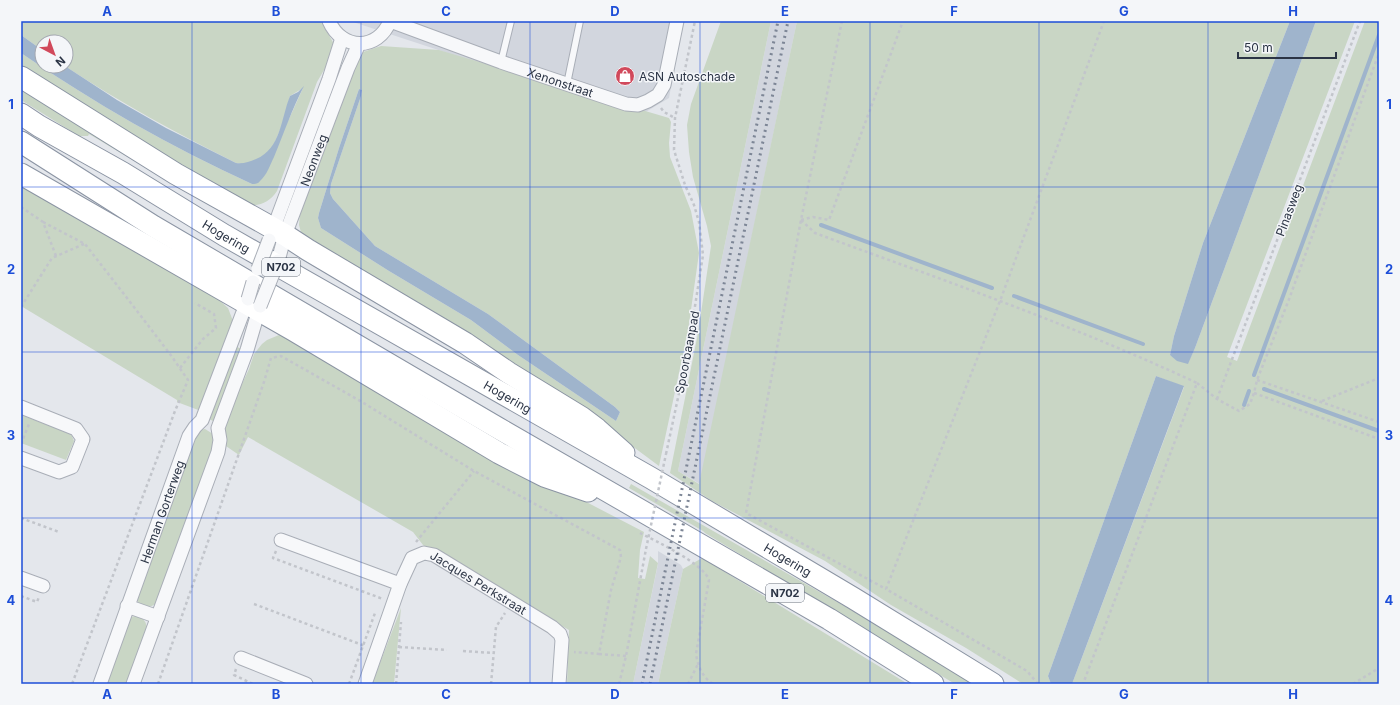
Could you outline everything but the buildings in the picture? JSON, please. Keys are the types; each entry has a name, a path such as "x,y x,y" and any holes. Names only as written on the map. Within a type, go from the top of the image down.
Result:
{"highway":[{"name":"N702","path":"21,77 277,238 315,254 465,342 509,373 581,417 597,429 651,478"},
{"name":"Hogering","path":"21,114 39,126 123,173 224,235 651,478 853,598 993,684"},
{"name":"N702","path":"21,142 153,226 829,619 933,684"},
{"name":"N702","path":"21,174 253,305 499,453 544,476 634,507"}],"street":[{"path":"329,21 334,31 342,38 359,44 375,40 387,29 390,21"},
{"name":"Xenonstraat","path":"390,21 501,62 626,104 638,105 653,98"},
{"path":"653,98 658,95 664,85 677,21"},
{"name":"Neonweg","path":"271,277 277,238 342,38"},
{"name":"Neonweg","path":"258,269 277,238 359,44"},
{"name":"Herman Gorterweg","path":"133,684 218,452 220,440 218,428 247,350 258,269"},
{"name":"Herman Gorterweg","path":"100,684 189,436 202,420 253,305 271,277"},
{"path":"21,407 76,429 83,439 72,467 59,472 21,458"},
{"path":"202,420 218,428"},
{"path":"281,540 400,584"},
{"name":"Jacques Perkstraat","path":"364,684 400,584 412,558 424,553 434,555 552,627 560,634 562,646"},
{"path":"21,578 43,586"},
{"path":"127,606 158,617"},
{"path":"559,684 562,646"},
{"path":"241,658 306,684"}],"lane":[{"path":"501,62 511,21"},
{"path":"567,84 580,21"}],"path":[{"name":"Spoorbaanpad","path":"619,684 688,351 703,255 699,222 674,150 675,118 695,21"},
{"path":"842,21 801,220 746,513 886,589 1027,671 1038,684"},
{"path":"801,220 813,217 829,220 903,21"},
{"path":"886,589 1000,301 1104,21"},
{"name":"Pinasweg","path":"1217,399 1360,21"},
{"path":"801,220 815,233 1000,301 1159,365 1197,383 1217,399 1239,411 1250,404 1257,380 1288,302 1379,54"},
{"path":"653,98 664,112 675,118"},
{"path":"21,207 43,222 85,244 108,272 188,380 72,684"},
{"path":"43,222 56,256"},
{"path":"21,307 52,258 85,244"},
{"path":"180,368 203,339 216,328 214,314 195,303"},
{"path":"158,684 264,382 271,358 281,356 294,362 474,471 620,550 621,557 611,590 599,654"},
{"path":"1322,401 1379,378"},
{"path":"1257,380 1322,401 1379,422"},
{"path":"1083,684 1197,383"},
{"path":"1254,393 1379,439"},
{"path":"21,444 34,412"},
{"path":"412,558 417,541 474,471"},
{"path":"21,518 59,532"},
{"path":"640,533 694,564 707,575 709,580 696,654 702,674 713,684"},
{"path":"378,605 387,579"},
{"path":"491,684 496,628 511,602"},
{"path":"254,604 377,650"},
{"path":"349,684 375,611"},
{"path":"396,684 402,617"},
{"path":"562,646 599,654 626,656"},
{"path":"399,647 447,650"},
{"path":"463,651 493,653"},
{"path":"688,684 698,664"},
{"path":"1353,684 1379,668"}],"shaded area":[{"path":"350,21 683,21 669,98 639,116"},
{"path":"771,21 797,21 700,484 678,471"},
{"path":"658,551 681,565 683,569 658,684 633,684 658,564"}],"green space":[{"path":"21,21 321,21 334,44 331,58 317,82 277,191 265,202 249,206 21,70 21,53 34,61 34,74 54,74 105,107 192,155 252,184 272,149 263,157 251,162 242,164 236,163 149,117 74,72 74,34 34,34 34,44 21,35","holes":["303,88 289,119 272,148 282,125 290,96"]},
{"path":"721,21 771,21 678,471 699,484 797,21 1290,21 1203,243 1174,336 1170,355 1188,363 1195,348 1316,21 1355,21 1227,357 1237,361 1365,21 1379,21 1379,684 1072,684 1184,387 1156,376 1048,676 1051,684 1023,684 966,648 891,605 825,561 712,501 670,473 698,333 711,246 693,177 687,125 691,104"},
{"path":"381,46 439,50 669,118 671,122 669,143 670,157 691,211 699,253 688,331 659,466 620,437 302,236 299,225 300,213 360,53","holes":["359,89 362,90 331,184 330,193 333,199 375,246 488,314 615,407 620,412 616,421 518,355 471,320 321,228 318,218 319,213"]},
{"path":"21,81 156,174 89,134 88,136 79,136 21,100"},
{"path":"21,182 41,196 218,299 228,308 233,321 201,411 177,402 177,400 21,306"},
{"path":"279,335 285,336 569,493 644,532 640,550 638,578 645,579 650,556 658,563 633,684 567,684 569,630 423,545 413,532 248,437 239,455 223,444 226,418 249,369 254,354 267,340"},
{"path":"237,347 242,349 216,420 213,421 209,419 227,366"},
{"path":"21,415 71,434 74,441 66,460 21,443"},
{"path":"205,429 213,434 215,442 156,603 148,607 143,606 137,600 194,436 200,430"},
{"path":"631,484 978,684 955,684 703,531 629,488"},
{"path":"702,558 908,684 658,684 683,569"},
{"path":"401,608 394,684 372,684"},
{"path":"136,616 144,621 147,631 127,684 103,684 130,617"}],"water":[{"path":"1290,21 1316,21 1195,348 1188,364 1177,361 1170,355 1174,336 1203,243"},
{"path":"21,35 34,44 34,61 21,53"},
{"path":"74,72 117,100 166,128 236,163 241,163 256,159 271,148 279,132 290,96 298,92 304,86 268,170 265,176 256,184 252,184 192,155 105,107 54,74 74,74"},
{"path":"359,89 362,90 361,96 331,184 330,193 333,199 375,246 488,314 615,407 620,412 616,421 518,355 471,320 321,228 318,218 319,213"},
{"path":"1156,376 1184,386 1072,684 1051,684 1048,676"}],"waterway":[{"path":"1254,375 1379,35"},
{"path":"821,225 992,288"},
{"path":"1014,296 1143,344"},
{"path":"1264,389 1379,431"},
{"path":"1244,405 1249,391"}],"railway":[{"path":"642,684 778,21"},
{"path":"650,684 788,21"}],"place":[{"name":"ASN Autoschade","path":"625,76"}]}
